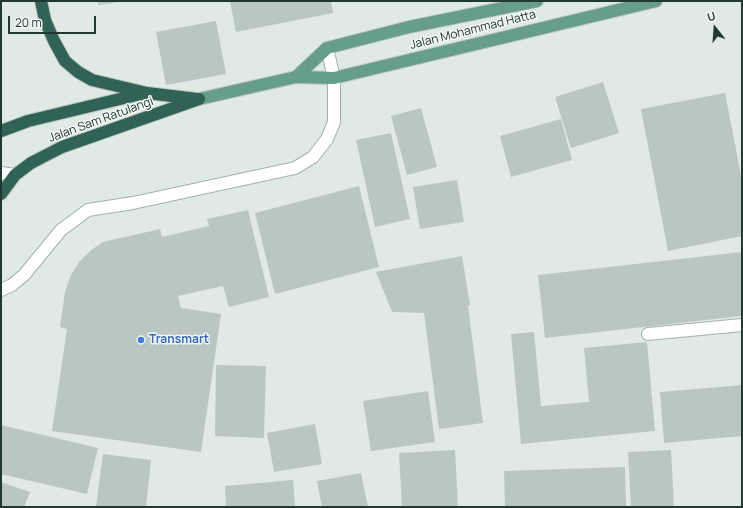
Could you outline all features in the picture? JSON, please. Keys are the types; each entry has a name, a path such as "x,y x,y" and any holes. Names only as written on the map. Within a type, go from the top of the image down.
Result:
{"highway":[{"name":"Jalan Mohammad Hatta","path":"41,1 45,20 66,61 92,80 147,93 200,99"},
{"path":"1,131 28,121 147,93"},
{"name":"Jalan Sam Ratulangi","path":"1,194 15,175 32,163 62,147 200,99"}],"main road":[{"name":"Jalan Mohammad Hatta","path":"296,77 327,48 409,27 537,1"},
{"name":"Jalan Mohammad Hatta","path":"200,99 296,77 334,78 656,1"}],"street":[{"path":"1,290 12,285 24,275 61,230 88,210 133,203 295,168 313,157 327,140 334,122 334,78 327,48"},
{"path":"1,173 15,175"},
{"path":"648,334 742,325"}],"building":[{"path":"98,1 120,1 120,2 98,5"},
{"path":"230,1 331,1 333,13 236,32"},
{"path":"216,21 226,74 166,85 156,32"},
{"path":"603,82 619,133 571,148 555,97"},
{"path":"725,93 742,180 742,236 668,251 641,109"},
{"path":"421,108 437,167 407,175 391,116"},
{"path":"561,119 572,160 511,177 500,136"},
{"path":"391,133 410,219 375,227 356,140"},
{"path":"457,180 464,222 420,229 413,187"},
{"path":"359,186 379,267 275,294 255,213"},
{"name":"Transmart","path":"248,210 269,297 229,307 223,286 178,296 181,308 221,314 201,452 52,431 67,329 60,327 65,292 71,275 79,262 90,251 103,242 160,229 162,237 209,226 207,219"},
{"path":"742,252 742,316 545,338 538,275"},
{"path":"462,256 470,305 468,306 483,423 439,429 424,313 392,312 376,272"},
{"path":"534,332 541,406 589,402 584,348 647,342 655,431 521,444 511,334"},
{"path":"216,365 266,366 264,438 215,436"},
{"path":"742,385 742,436 664,443 660,392"},
{"path":"428,391 435,442 371,451 363,401"},
{"path":"315,424 322,464 274,472 267,433"},
{"path":"1,425 98,448 87,494 1,474"},
{"path":"455,450 458,507 402,507 399,453"},
{"path":"671,450 674,507 631,507 628,452"},
{"path":"103,454 151,460 146,507 96,507"},
{"path":"625,467 626,507 505,507 504,471"},
{"path":"361,473 368,507 322,507 317,481"},
{"path":"293,480 295,507 226,507 225,486"},
{"path":"1,482 30,492 24,507 1,507"}],"place":[{"name":"Transmart","path":"141,340"}]}
